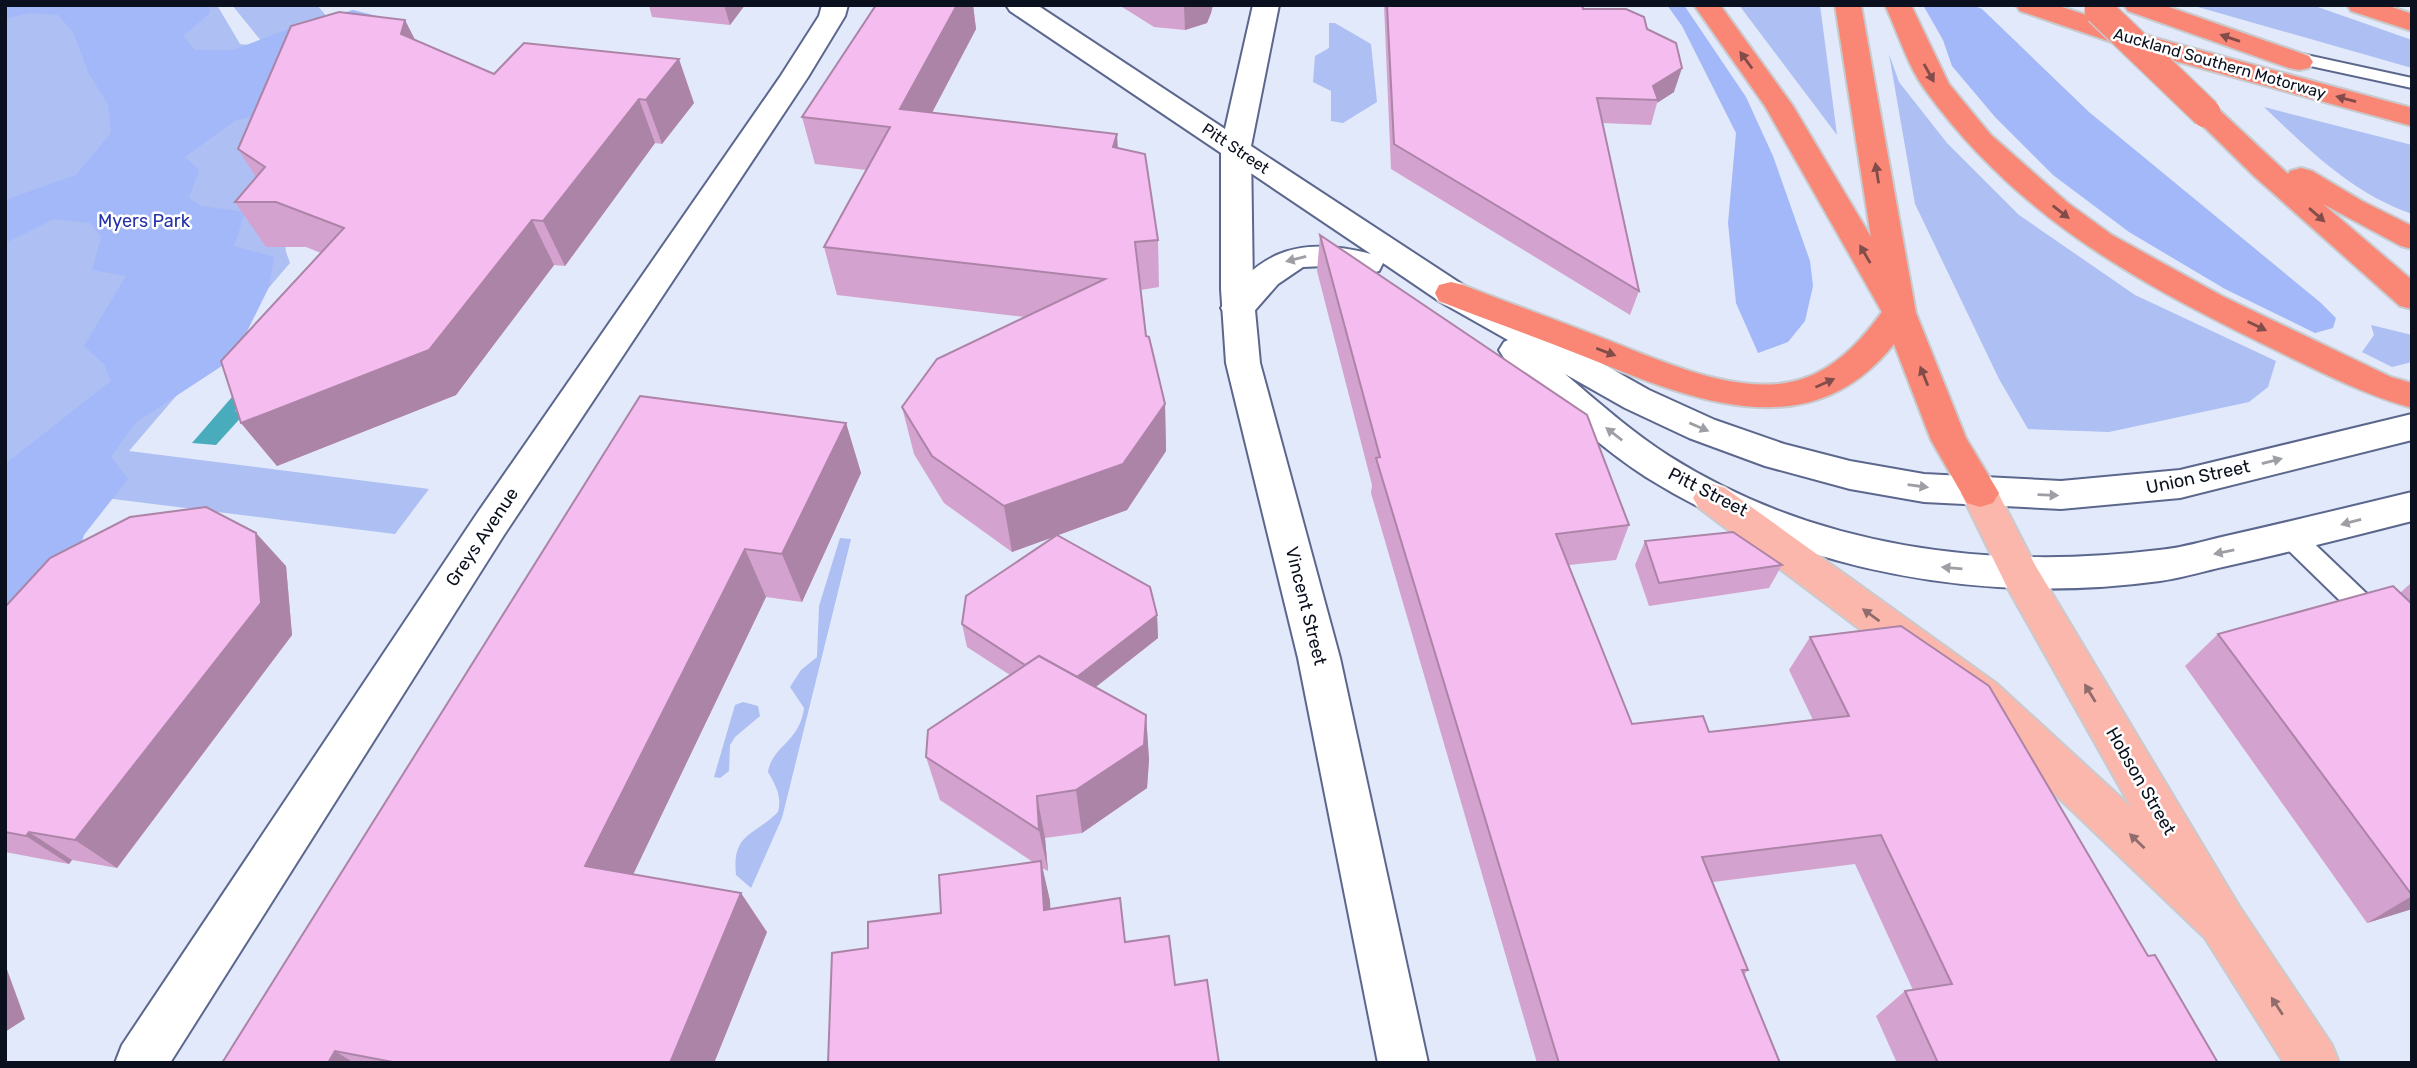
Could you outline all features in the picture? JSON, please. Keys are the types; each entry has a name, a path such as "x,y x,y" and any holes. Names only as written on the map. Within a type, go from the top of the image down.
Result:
{"highway":[{"path":"1706,5 1779,106 1899,313 1949,440 1980,493"},
{"name":"Auckland Southern Motorway","path":"2029,5 2145,44 2412,117"},
{"path":"2094,5 2265,170 2412,298"},
{"path":"2137,5 2269,51 2412,96"},
{"path":"2360,5 2412,23"},
{"path":"1899,8 1936,86 1973,132 2068,218 2136,264 2210,304 2379,386 2412,396"},
{"path":"1442,288 1711,389 1769,396 1807,390 1832,381 1879,342 1899,313 1850,11"},
{"path":"2206,113 2299,176 2360,213 2412,239"}],"main road":[{"name":"Pitt Street","path":"1019,5 1442,288 1637,399 1702,429 1778,456 1850,475 1924,488 1980,493"},
{"name":"Vincent Street","path":"1266,5 1236,148 1238,308 1242,363 1319,658 1403,1063"},
{"name":"Greys Avenue","path":"140,1063 489,524 582,391 838,9"},
{"path":"1238,308 1274,267 1298,256 1349,258 1442,288"},
{"name":"Pitt Street","path":"1442,288 1612,432 1658,467 1712,498 1803,534 1908,564 2020,574"},
{"name":"Union Street","path":"1980,493 2061,495 2180,484 2412,426"},
{"name":"Hobson Street","path":"1980,493 2020,574 2222,922 2314,1063"},
{"path":"1712,498 1981,696 2222,922"},
{"path":"2020,574 2160,566 2291,537 2412,506"}],"lane":[{"path":"2269,51 2412,83"},
{"path":"2291,537 2412,654"}],"green space":[{"name":"Myers Park","path":"5,5 217,5 240,44 318,53 275,162 286,252 290,263 129,451 429,489 395,534 89,496 5,622"},
{"path":"5,5 209,5 210,13 183,36 195,50 233,50 286,30 353,10 385,18 275,112 236,120 185,157 199,170 189,198 201,206 245,212 234,246 274,257 269,287 234,358 135,423 111,457 128,479 84,535 72,573 5,640 5,464 111,381 104,364 84,346 126,276 92,270 101,237 90,223 54,219 5,243 5,200 76,175 111,133 108,104 89,74 73,32 58,15 30,13 5,19"},
{"path":"232,5 317,5 329,19 262,42"},
{"path":"1667,5 1684,5 1746,97 1773,156 1810,261 1813,286 1805,321 1788,342 1758,353 1736,303 1728,223 1736,133 1682,26"},
{"path":"1739,5 1820,5 1837,135"},
{"path":"1923,5 1972,5 1982,9 2089,112 2321,303 2336,318 2333,328 2315,333 2225,289 2129,232 2053,175 1995,117 1952,66 1943,40"},
{"path":"2191,5 2312,5 2412,40 2412,68"},
{"path":"1329,23 1335,23 1371,44 1377,102 1343,123 1331,121 1331,91 1313,82 1315,56 1329,48"},
{"path":"1889,54 1899,82 1947,143 2019,215 2135,295 2276,361 2268,387 2249,402 2109,432 2028,429 1999,379 1915,204"},
{"path":"2264,107 2412,145 2412,214 2370,194 2332,169"},
{"path":"2371,325 2412,335 2412,362 2392,367 2362,352 2374,335"},
{"path":"840,538 851,539 782,818 751,888 736,875 737,851 746,837 778,812 779,796 768,772 775,756 797,729 801,719 804,708 790,687 801,670 817,657 819,606"},
{"path":"743,702 758,706 760,716 735,737 730,745 729,771 720,778 714,777 735,705"}],"shaded area":[{"path":"232,397 245,399 235,411 245,413 216,445 192,443"}],"building":[{"path":"876,5 957,5 900,109 1117,134 1113,147 1145,154 1158,240 1135,242 1146,336 1149,337 1165,404 1123,464 1004,506 932,456 902,407 937,359 1105,279 824,247 890,127 802,117"},
{"path":"1387,5 1582,5 1583,9 1626,9 1644,17 1647,29 1676,43 1682,68 1653,86 1658,100 1597,98 1639,291 1394,144"},
{"path":"339,12 405,20 401,34 494,74 524,43 679,59 646,100 639,99 543,221 532,220 429,350 241,423 221,361 344,228 276,202 235,202 265,167 238,149 291,26"},
{"path":"1320,235 1587,415 1629,525 1556,534 1632,724 1703,716 1709,732 1849,716 1810,637 1901,626 1989,686 2148,956 2155,955 2218,1063 1938,1063 1905,991 1952,984 1881,835 1702,857 1748,970 1742,970 1780,1063 1559,1063 1376,458 1380,457"},
{"path":"640,396 846,423 782,554 745,549 585,866 741,893 670,1063 398,1063 335,1051 328,1063 222,1063"},
{"path":"206,507 256,533 261,603 75,840 29,832 26,836 5,832 5,607 50,558 130,517"},
{"path":"1733,532 1782,565 1659,583 1645,541"},
{"path":"1057,535 1150,587 1157,615 1077,677 1039,656 1025,665 962,624 966,596"},
{"path":"2393,586 2412,604 2412,895 2218,634"},
{"path":"1039,656 1146,715 1144,745 1076,790 1037,796 1039,830 926,757 928,730"},
{"path":"1041,861 1044,910 1120,898 1125,942 1169,936 1175,985 1207,980 1219,1063 828,1063 832,953 868,948 868,922 941,913 939,875"}]}
